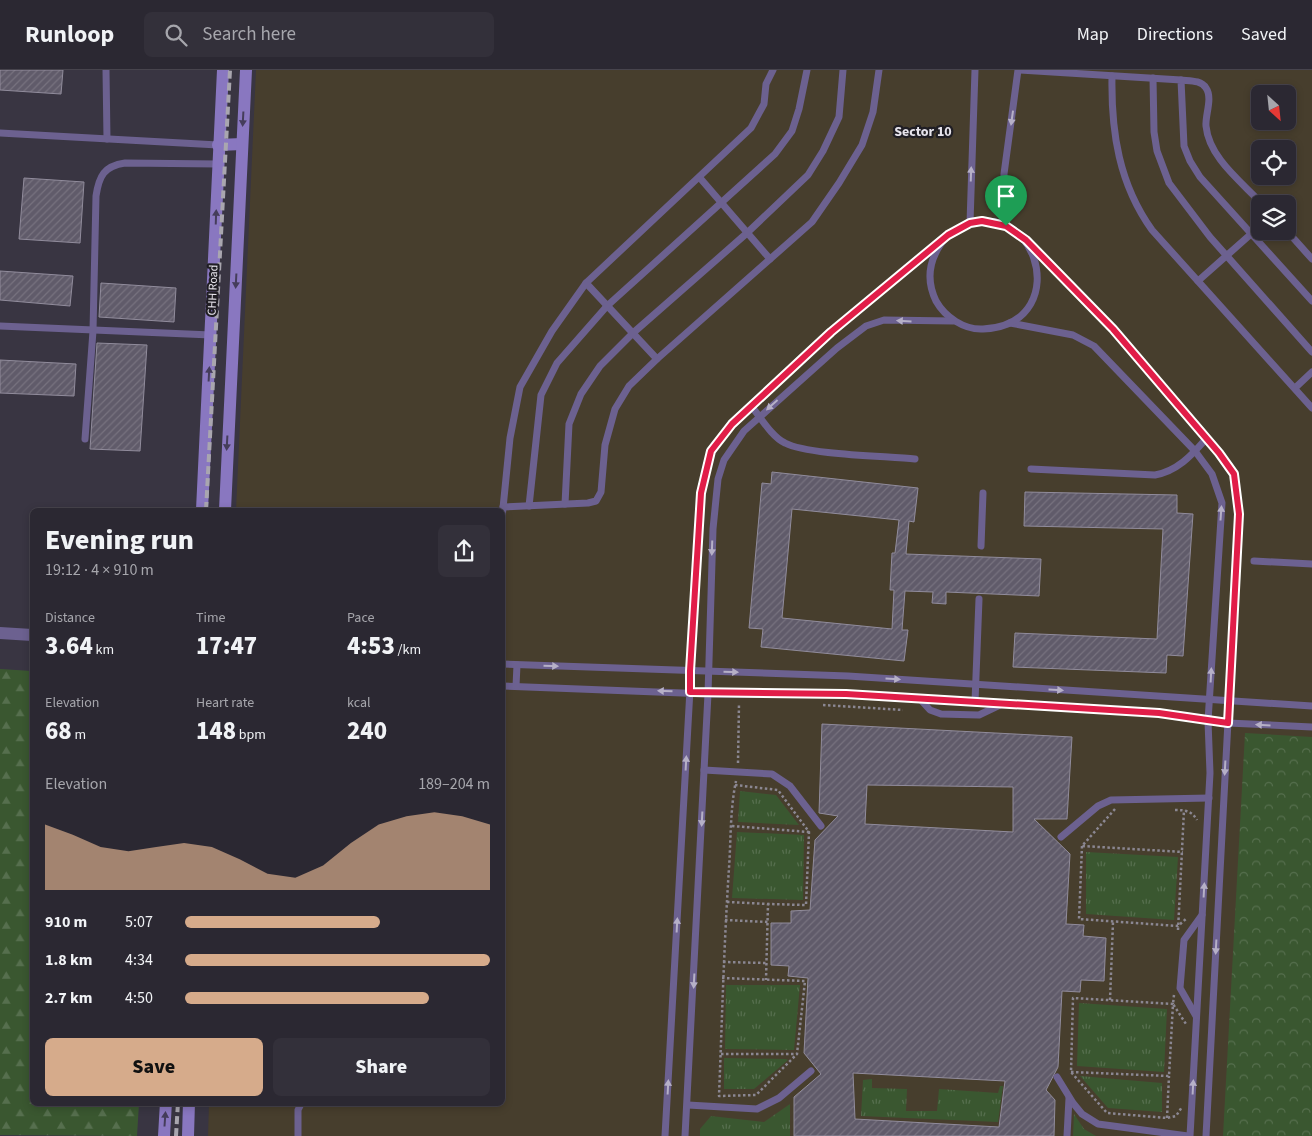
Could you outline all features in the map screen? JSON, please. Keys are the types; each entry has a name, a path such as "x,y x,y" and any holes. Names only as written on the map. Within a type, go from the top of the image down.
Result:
{"street":[{"name":"CHH Road","path":"202,508 223,70"},
{"path":"224,508 246,70"},
{"path":"218,145 242,144"},
{"path":"211,335 233,336"},
{"path":"0,633 30,635"},
{"path":"164,1136 166,1106"},
{"path":"188,1136 190,1106"}],"lane":[{"path":"106,70 107,139"},
{"path":"773,70 766,84 764,104 752,128 586,283 552,331 520,387 510,438 503,507 596,501 601,492 605,445 615,409 630,386 656,359 812,222 862,145 873,112 879,70"},
{"path":"529,506 541,396 556,363 608,306 775,154 792,131 799,110 807,70"},
{"path":"565,504 570,424 581,394 600,366 633,333 747,233 808,176 824,151 839,117 843,70"},
{"path":"970,223 975,70"},
{"path":"1006,226 1004,174 1019,70 1153,78 1201,83 1206,87 1209,94 1206,128 1215,153 1254,195"},
{"path":"1112,76 1114,132 1124,175 1134,204 1152,230 1312,408"},
{"path":"1153,78 1154,132 1162,167 1169,183 1226,256 1312,352"},
{"path":"1181,80 1184,146 1190,162 1200,177 1251,234 1198,281"},
{"path":"0,133 218,145"},
{"path":"85,438 93,331 96,196 99,179 105,170 114,165 125,163 218,164"},
{"path":"700,178 770,259"},
{"path":"665,1136 701,493 711,451 732,424 831,332 948,235 970,223 982,221 1006,226 1026,240 1113,329 1234,474 1238,498 1206,1136"},
{"path":"948,235 938,247 931,261 930,277 932,293 940,307 953,320"},
{"path":"685,1136 708,694 713,529 718,480 724,460 733,445 760,417 837,348 866,326 884,320 953,320 979,329 995,328 1010,323 1030,305 1037,286 1038,265 1026,240"},
{"path":"1256,240 1312,301"},
{"path":"1295,240 1312,259"},
{"path":"586,283 656,359"},
{"path":"1010,323 1073,336 1094,346 1195,451 1212,474 1222,503 1208,721 1209,798 1189,1136 1098,1124 1082,1114 1069,1098 1057,1077"},
{"path":"0,326 211,335"},
{"path":"1294,388 1312,372"},
{"path":"752,407 784,443 792,446 812,450 915,459"},
{"path":"1031,469 1155,475 1172,470 1205,440"},
{"path":"981,546 983,493"},
{"path":"1254,561 1312,564"},
{"path":"975,702 979,599"},
{"path":"505,664 848,676 1210,701 1312,706"},
{"path":"516,686 517,665"},
{"path":"505,686 708,694 846,694 1159,713 1228,723 1312,727"},
{"path":"919,698 930,710 941,714 979,715 1002,704"},
{"path":"704,770 772,774 783,780 821,826"},
{"path":"1061,837 1098,806 1111,800 1209,798"},
{"path":"1196,1017 1180,988 1184,940 1202,915"},
{"path":"688,1105 756,1109 779,1098 810,1071"},
{"path":"1067,1136 1069,1098"},
{"path":"298,1136 298,1110 300,1106"}],"path":[{"path":"722,978 805,981 797,1054 756,1095 719,1096 722,978 725,920 735,785 738,772 740,700"},
{"path":"817,704 903,710"},
{"path":"727,902 806,905 809,832 778,790 735,785"},
{"path":"1116,807 1082,846 1079,919 1178,926"},
{"path":"1174,810 1184,810 1178,934"},
{"path":"732,826 809,832"},
{"path":"1082,846 1183,852"},
{"path":"766,980 768,904"},
{"path":"725,920 768,922"},
{"path":"1110,1000 1113,922"},
{"path":"723,962 766,963"},
{"path":"1173,1004 1073,998 1071,1072 1108,1112 1167,1118 1174,986"},
{"path":"721,1054 797,1054"},
{"path":"1071,1072 1169,1076"}],"shaded area":[{"name":"Sector 10","path":"256,70 1312,70 1312,1136 208,1136 209,1106 505,1106 505,508 236,508"}],"green space":[{"path":"0,669 30,671 30,1106 139,1106 137,1136 0,1135"},
{"path":"1245,733 1312,737 1312,1136 1223,1136"},
{"path":"740,791 776,795 799,825 738,822"},
{"path":"737,832 804,835 803,900 732,898"},
{"path":"1086,852 1178,857 1174,920 1086,914"},
{"path":"726,985 800,985 794,1050 725,1049"},
{"path":"1079,1003 1167,1009 1164,1072 1077,1066"},
{"path":"724,1058 788,1060 754,1089 724,1089"},
{"path":"1080,1076 1162,1083 1162,1112 1108,1108"},
{"path":"872,1079 872,1088 907,1089 906,1111 937,1111 939,1089 998,1093 1000,1086 1003,1086 998,1122 861,1116 863,1080"},
{"path":"790,1104 790,1136 700,1136 700,1129 711,1116 764,1122"},
{"path":"1074,1114 1084,1129 1096,1136 1073,1136"}],"building":[{"path":"0,70 63,70 61,94 0,90"},
{"path":"24,178 84,182 80,243 19,239"},
{"path":"0,271 73,276 70,306 0,300"},
{"path":"101,283 176,288 174,322 99,317"},
{"path":"97,343 147,345 140,451 90,449"},
{"path":"0,360 76,364 74,396 0,393"},
{"path":"772,472 918,488 914,522 909,521 906,554 1041,559 1039,596 946,592 946,604 932,603 933,592 905,591 902,630 908,630 904,661 761,647 763,629 749,628 762,483 771,484","holes":["792,509 899,520 895,553 892,553 890,590 894,590 892,629 782,618"]},
{"path":"1025,492 1177,495 1177,513 1193,514 1183,656 1167,655 1166,673 1013,667 1015,633 1157,639 1163,529 1024,526"},
{"path":"822,724 1072,737 1067,819 1034,819 1070,854 1066,924 1084,925 1083,936 1106,938 1104,981 1081,980 1080,992 1062,991 1058,1067 1046,1090 1055,1100 1054,1136 794,1136 794,1097 821,1074 804,1053 808,978 788,976 789,966 771,965 771,923 791,923 791,911 810,910 815,840 838,816 819,813","holes":["867,785 1013,787 1013,832 865,824","853,1073 1005,1081 999,1127 855,1119"]}],"railway":[{"path":"206,508 230,70"},
{"path":"176,1136 178,1106"}],"district":[{"name":"Sector 10","path":"923,132"}],"route":[{"path":"982,221 1006,226 1026,240 1113,329 1205,440 1219,453 1234,474 1239,514 1228,723 1159,713 846,694 708,694 690,692 701,493 711,451 732,424 831,332 948,235 970,223 982,221"}]}
